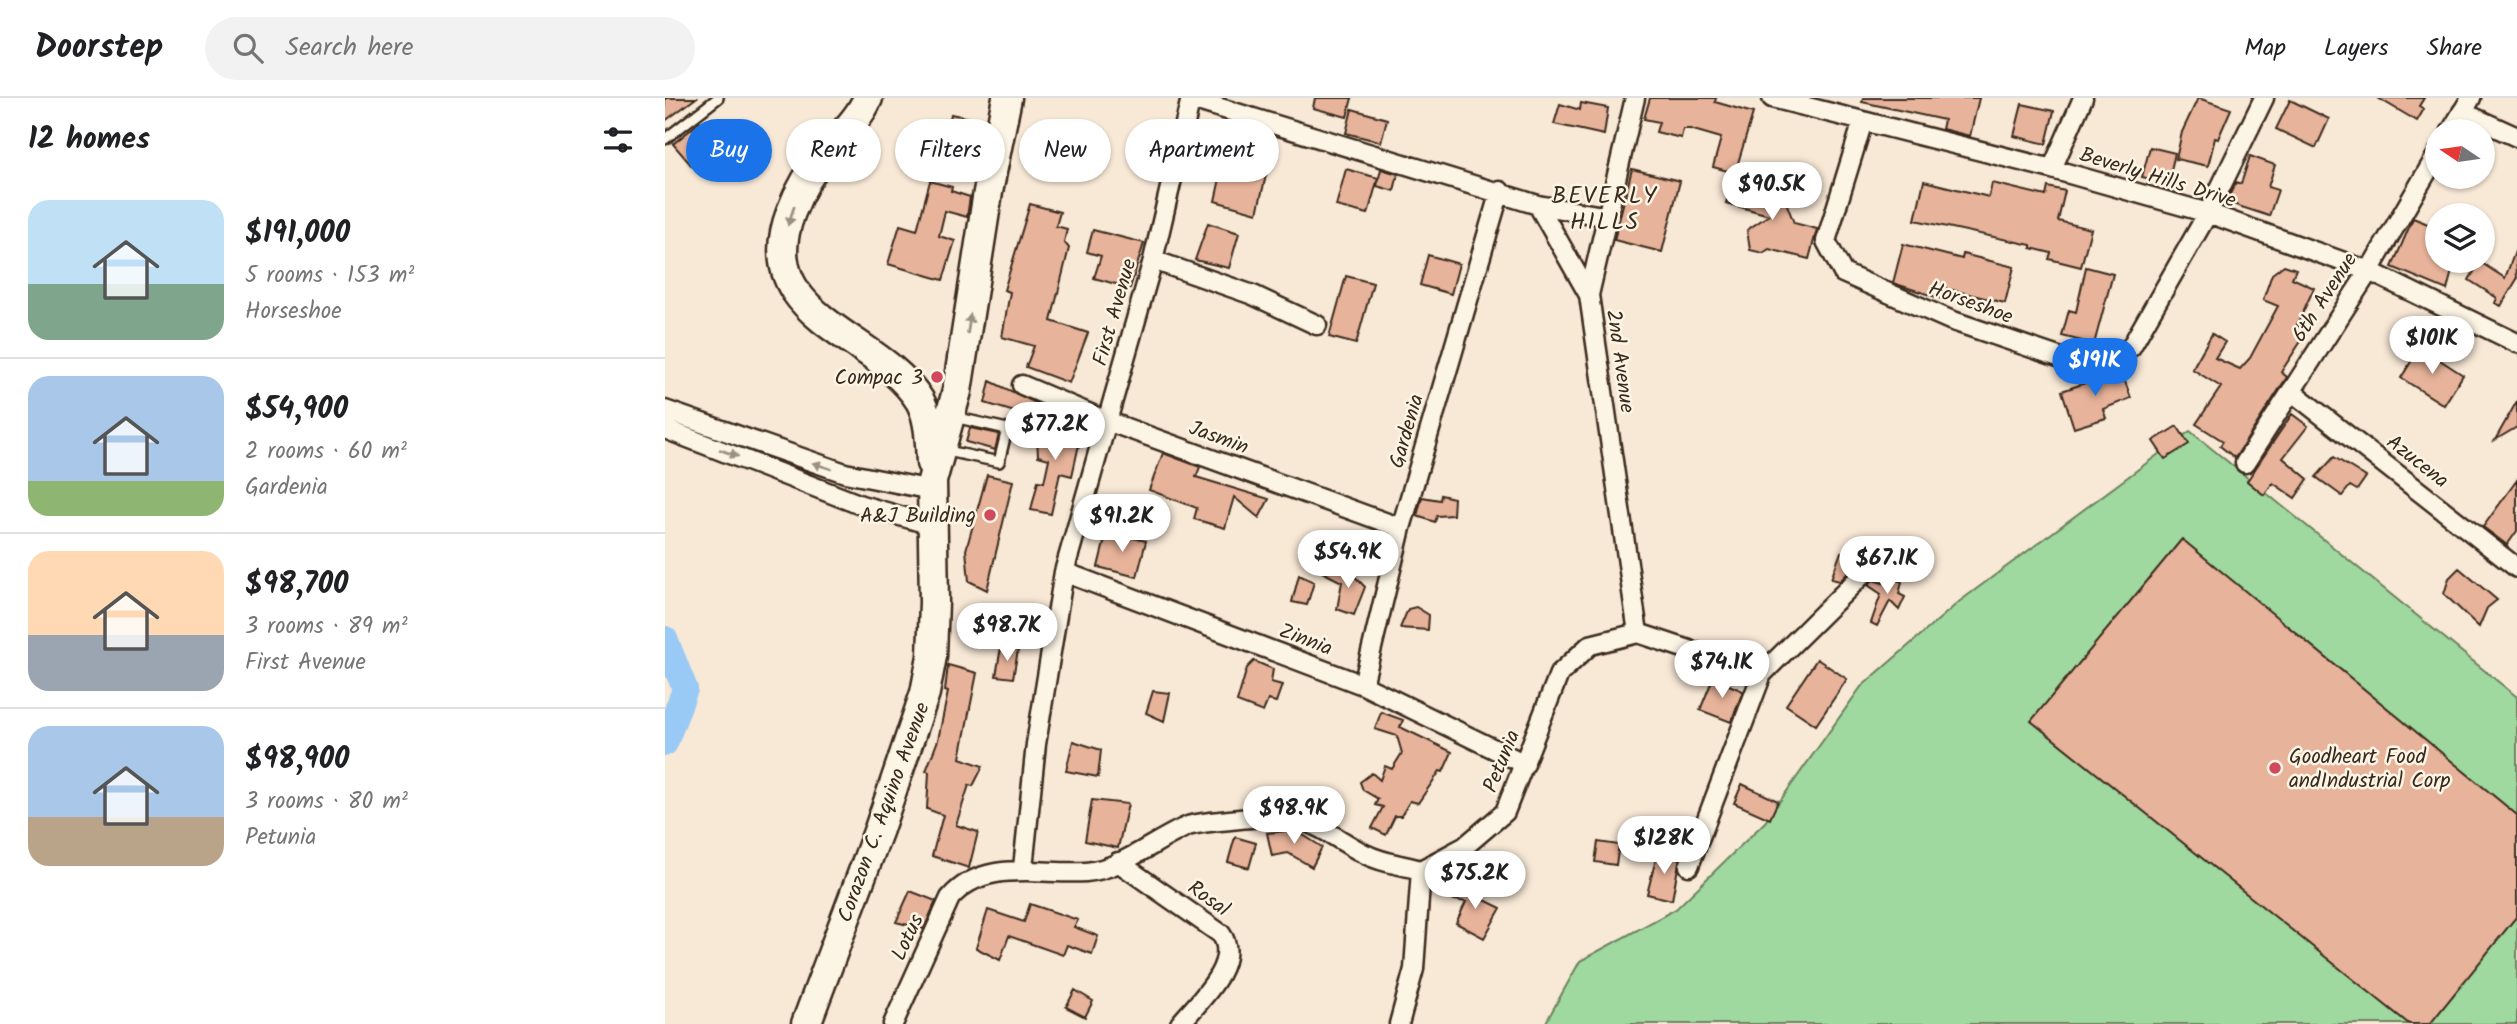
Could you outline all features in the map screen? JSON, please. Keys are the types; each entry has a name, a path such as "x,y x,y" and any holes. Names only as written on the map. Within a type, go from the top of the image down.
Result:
{"main road":[{"path":"868,98 844,134 825,154 800,194 788,225 784,257 799,298 814,314 856,346 890,365 921,403 930,435 932,485"},
{"name":"Corazon C. Aquino Avenue","path":"806,1024 879,829 925,693 932,656 934,615 932,485 954,404 988,192 1007,98"},
{"path":"921,403 936,410 954,404"}],"street":[{"name":"2nd Avenue","path":"1635,98 1589,295 1638,634"},
{"name":"Beverly Hills Drive","path":"1772,98 2052,169 2208,213 2369,271 2517,343"},
{"path":"2052,169 2083,98"},
{"name":"Horseshoe","path":"1863,121 1826,241 1843,274 1949,320 2070,361 2102,366 2131,347 2208,213 2264,98"},
{"path":"1191,99 1500,191 1538,205 1609,217"},
{"name":"First Avenue","path":"1023,868 1036,744 1064,572 1153,260 1191,99"},
{"path":"2466,105 2517,138"},
{"name":"6th Avenue","path":"2245,463 2369,271 2425,175"},
{"name":"Gardenia","path":"1363,685 1401,528 1500,191"},
{"path":"1538,205 1589,295"},
{"path":"1153,260 1253,295 1317,326"},
{"name":"Jasmin","path":"1022,385 1107,421 1401,528"},
{"name":"Azucena","path":"2291,391 2517,568"},
{"path":"665,410 834,470 932,485"},
{"path":"665,429 862,505 932,525"},
{"name":"Zinnia","path":"1064,572 1363,685 1525,764"},
{"path":"1689,866 1762,674 1862,575"},
{"path":"1638,634 1762,674"},
{"name":"Petunia","path":"1421,870 1464,847 1505,812 1559,674 1590,645 1638,634"},
{"path":"1023,868 1087,872 1118,862 1191,825 1288,817 1316,827 1367,856 1421,870 1414,969 1399,1024"},
{"name":"Rosal","path":"1118,862 1226,940 1227,955 1216,979 1179,1024"},
{"name":"Lotus","path":"893,1024 950,898 960,886 974,879 1023,868"}],"lane":[{"path":"665,139 718,98"},
{"path":"941,450 999,462 1007,429 954,404"}],"green space":[{"path":"2190,431 2517,697 2517,1024 1545,1024 1580,961 1676,909 1765,822 1861,687 1960,601"}],"building":[{"path":"665,98 696,98 665,121"},
{"path":"1315,98 1352,98 1347,117 1313,108"},
{"path":"1650,98 1716,98 1715,102 1753,113 1735,173 1713,167 1721,138 1690,129 1683,129 1681,138 1656,132 1659,122 1644,119"},
{"path":"1863,98 1979,98 1970,136 1942,129 1944,120 1862,102"},
{"path":"2198,98 2231,109 2218,139 2215,138 2208,166 2176,159 2182,132"},
{"path":"2378,98 2424,98 2419,106 2424,109 2417,121"},
{"path":"2290,100 2329,119 2316,148 2276,129"},
{"path":"1581,103 1608,108 1604,135 1554,124 1560,104 1580,110"},
{"path":"2022,104 2054,111 2046,144 2014,136"},
{"path":"1352,109 1387,119 1381,142 1346,133"},
{"path":"951,114 975,119 950,119"},
{"path":"686,133 686,159 673,144"},
{"path":"2150,147 2175,153 2168,183 2142,177"},
{"path":"2250,156 2275,165 2268,187 2278,190 2269,216 2226,202 2236,182 2241,184"},
{"path":"1346,169 1378,178 1368,214 1336,206"},
{"path":"1381,169 1398,174 1394,191 1377,186"},
{"path":"1632,169 1680,181 1662,252 1614,240"},
{"path":"1732,180 1787,196 1786,202 1794,223 1817,229 1809,259 1769,249 1763,253 1750,250 1747,230 1769,215 1726,203"},
{"path":"1924,181 1989,197 1992,183 2046,196 2048,187 2065,191 2058,221 2091,229 2081,267 2049,259 2051,253 2031,248 2031,245 1915,220"},
{"path":"930,182 952,187 951,191 970,197 967,217 945,211 939,236 955,241 943,280 888,264 900,225 917,230"},
{"path":"1219,182 1264,182 1257,213 1215,201"},
{"path":"1030,204 1060,212 1056,226 1067,229 1064,242 1069,248 1051,321 1088,333 1069,383 1026,367 1034,346 1002,337 1010,292 1004,290"},
{"path":"2413,218 2425,223 2425,273 2451,273 2447,290 2392,267"},
{"path":"1208,223 1239,233 1229,268 1195,260"},
{"path":"1093,230 1144,243 1130,288 1094,278 1101,256 1087,252"},
{"path":"1903,244 1962,259 1963,254 2014,267 2005,303 1944,288 1942,299 1893,283"},
{"path":"2516,249 2517,279 2501,306 2495,303 2497,298 2469,280 2473,273 2495,272 2505,278"},
{"path":"1428,255 1459,264 1451,294 1420,285"},
{"path":"2284,265 2296,269 2292,278 2314,288 2297,325 2307,332 2281,372 2287,377 2235,458 2220,446 2223,441 2196,424 2221,387 2192,369 2212,334 2225,342 2215,358 2240,369 2250,358 2278,306 2263,300 2272,274"},
{"path":"2086,267 2113,274 2094,344 2062,336 2069,310 2076,312"},
{"path":"1346,276 1373,283 1356,344 1329,337"},
{"path":"2420,347 2463,375 2444,405 2401,378"},
{"path":"2120,368 2131,398 2103,409 2106,418 2074,428 2062,391 2097,379 2096,377 2107,376"},
{"path":"990,381 1038,404 1031,417 985,403"},
{"path":"2517,401 2517,427 2495,440"},
{"path":"2292,414 2308,426 2283,458 2308,479 2295,498 2273,483 2264,495 2247,481"},
{"path":"1045,424 1082,431 1072,476 1060,473 1051,514 1031,510 1038,481 1044,482 1049,459 1038,456 1037,437"},
{"path":"2177,426 2189,444 2165,459 2153,441"},
{"path":"970,428 999,434 995,450 966,442"},
{"path":"1163,453 1200,467 1196,477 1269,499 1259,518 1234,497 1225,528 1194,519 1197,508 1149,490"},
{"path":"2334,457 2366,477 2357,490 2350,486 2342,496 2316,477"},
{"name":"A&J Building","path":"987,475 1013,481 987,590 969,581 966,550"},
{"path":"2517,480 2517,531 2507,545 2483,527"},
{"path":"1441,495 1454,498 1453,515 1437,516 1435,522 1417,516 1422,497 1440,500"},
{"path":"1107,531 1146,541 1137,577 1098,567"},
{"name":"Goodheart Food andIndustrial Corp","path":"2182,539 2517,815 2517,916 2430,1024 2409,1024 2031,721"},
{"path":"1841,552 1854,558 1849,572 1840,581 1831,579"},
{"path":"1346,567 1365,587 1354,615 1337,609 1342,582 1324,573"},
{"path":"2459,568 2497,600 2487,608 2479,627 2444,594 2449,578"},
{"path":"1299,575 1314,582 1307,605 1292,602"},
{"path":"1887,575 1902,582 1899,594 1905,597 1899,610 1890,601 1877,626 1871,623 1881,594 1868,585 1873,580 1883,583"},
{"path":"1416,607 1429,615 1428,630 1400,628 1408,609"},
{"path":"1001,647 1018,650 1013,678 996,676"},
{"path":"1817,659 1847,679 1816,725 1786,705"},
{"path":"1254,661 1273,669 1271,682 1282,685 1276,702 1268,700 1263,712 1237,702 1247,668"},
{"path":"948,665 977,673 960,758 983,766 973,786 969,785 956,825 978,832 969,868 932,856 943,815 927,809 929,772 926,771 938,740 948,692 945,691"},
{"path":"1713,678 1743,691 1731,722 1700,710"},
{"path":"1153,691 1170,693 1164,721 1146,713"},
{"path":"1381,712 1403,720 1400,727 1452,752 1443,772 1440,771 1418,803 1410,801 1401,816 1395,816 1386,835 1372,828 1383,807 1375,805 1378,799 1363,790 1360,782 1372,773 1380,780 1385,766 1392,769 1402,753 1397,736 1375,729"},
{"path":"1073,741 1101,750 1098,777 1066,771"},
{"path":"1742,784 1778,801 1770,819 1734,803"},
{"path":"1092,800 1128,804 1118,848 1085,841"},
{"path":"1295,830 1322,847 1312,867 1288,853 1272,856 1267,833"},
{"path":"1235,837 1256,843 1249,868 1228,862"},
{"path":"1598,842 1619,845 1616,865 1595,862"},
{"path":"1658,851 1680,857 1672,900 1647,894"},
{"path":"1458,881 1469,887 1468,892 1501,908 1484,938 1456,923 1466,902 1449,899"},
{"path":"910,891 936,901 924,929 896,922"},
{"path":"1030,904 1078,920 1074,927 1098,936 1092,954 1067,945 1063,955 1009,936 1000,960 976,948 988,910 1024,922"},
{"path":"1075,990 1093,1001 1085,1017 1066,1007"}],"waterway":[{"path":"665,639 685,689 665,743"}],"place":[{"name":"Compac 3","path":"937,377"},
{"name":"A&J Building","path":"990,515"},
{"name":"Goodheart Food andIndustrial Corp","path":"2275,768"}],"district":[{"name":"BEVERLY HILLS","path":"1605,208"}]}
